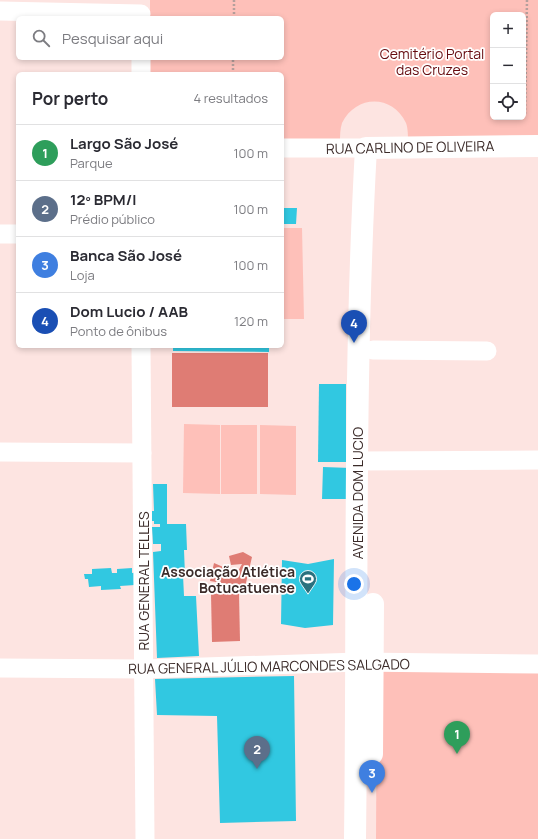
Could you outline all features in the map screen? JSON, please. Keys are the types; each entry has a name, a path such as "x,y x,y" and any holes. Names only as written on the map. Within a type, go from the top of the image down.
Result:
{"main road":[{"name":"RUA CARLINO DE OLIVEIRA","path":"366,148 538,146"},
{"name":"AVENIDA DOM LUCIO","path":"366,148 361,246 365,662 370,839"},
{"name":"RUA CARLINO DE OLIVEIRA","path":"388,157 538,155"},
{"name":"AVENIDA DOM LUCIO","path":"364,461 373,350 374,241 379,168 382,161 388,157"},
{"name":"AVENIDA DOM LUCIO","path":"355,839 365,662"}],"street":[{"path":"0,12 141,11"},
{"path":"141,60 141,72"},
{"name":"RUA CARLINO DE OLIVEIRA","path":"284,148 366,148"},
{"path":"0,234 16,234"},
{"name":"RUA GENERAL TELLES","path":"141,348 146,839"},
{"path":"373,350 487,351"},
{"path":"0,452 142,453"},
{"path":"364,461 538,460"},
{"name":"RUA GENERAL JÚLIO MARCONDES SALGADO","path":"0,668 144,669 365,662 538,664"}],"path":[{"path":"234,0 234,16"},
{"path":"526,84 527,0"},
{"path":"233,60 233,72"}],"green space":[{"name":"Cemitério Portal das Cruzes","path":"150,0 538,0 538,143 408,142 407,125 400,114 392,107 383,103 374,102 365,103 356,107 348,114 342,123 340,130 340,142 284,139 284,72 150,72 150,60 284,60 284,16 150,16"},
{"path":"284,228 302,228 304,319 284,319"},
{"path":"184,424 220,425 220,494 183,493"},
{"path":"221,425 257,425 257,494 221,494"},
{"path":"260,425 296,426 296,495 260,494"},
{"path":"377,669 538,670 538,839 376,839"}],"shaded area":[{"path":"172,353 268,353 268,407 172,407"},
{"path":"243,552 252,557 245,587 210,581 214,563 237,573 242,564 231,565 229,556"},
{"path":"239,593 240,641 212,642 211,594"}],"building":[{"path":"284,208 297,208 296,224 284,224"},
{"path":"173,348 269,348 269,352 173,351"},
{"path":"319,384 346,384 346,462 318,462"},
{"path":"323,467 351,468 351,499 322,499"},
{"path":"153,484 167,484 167,524 186,524 187,550 184,550 184,596 196,596 199,656 157,658 153,552 161,551 161,544 153,544 152,527 160,527 160,524 154,524 154,521 152,521 152,511 154,511"},
{"name":"Associação Atlética Botucatuense","path":"334,559 333,625 305,628 281,624 282,560 308,564"},
{"path":"111,568 112,573 117,573 117,569 132,568 132,573 139,572 135,585 120,586 121,589 101,590 101,586 89,587 88,579 85,579 84,574 92,574 92,569"},
{"path":"294,676 296,821 220,823 217,716 157,715 155,679"}],"place":[{"name":"Dom Lucio / AAB","path":"354,343"},
{"name":"Associação Atlética Botucatuense","path":"308,594"},
{"name":"Largo São José","path":"457,754"},
{"name":"12º BPM/I","path":"257,769"},
{"name":"Banca São José","path":"372,793"}]}
